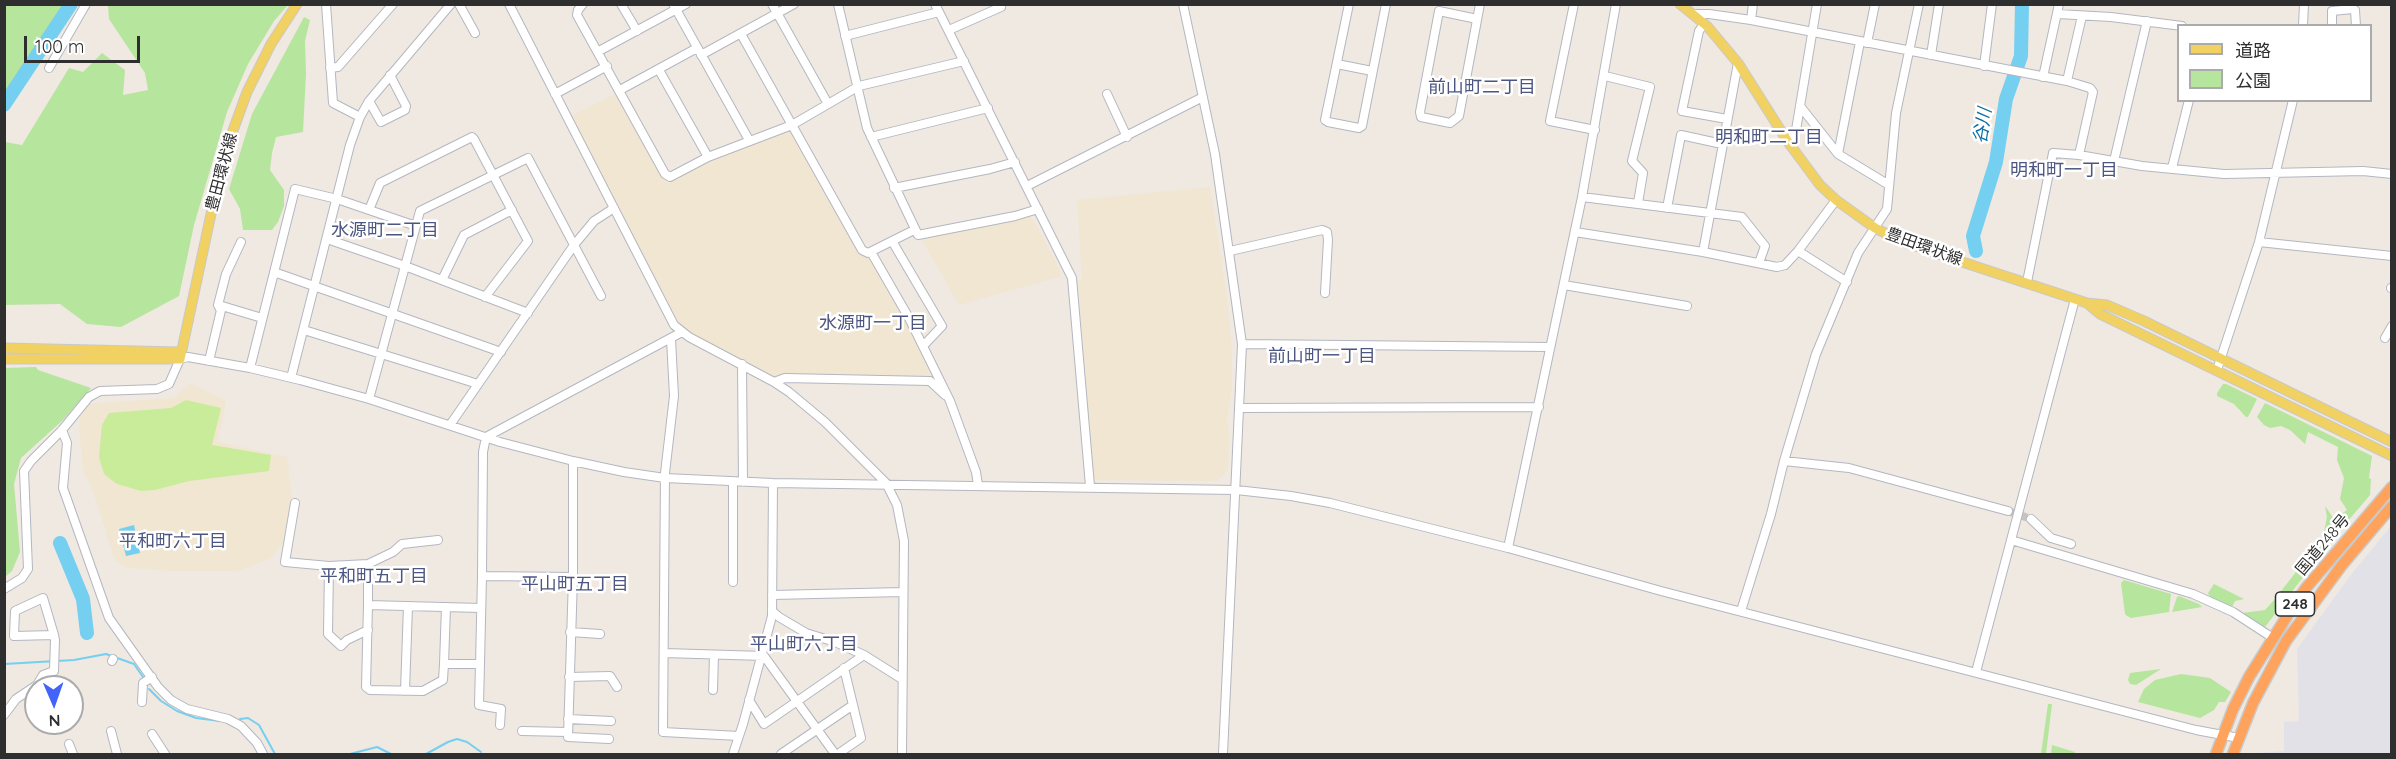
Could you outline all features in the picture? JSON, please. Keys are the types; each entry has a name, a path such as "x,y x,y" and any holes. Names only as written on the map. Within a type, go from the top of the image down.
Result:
{"highway":[{"name":"国道248号","path":"2216,754 2222,735 2249,677 2273,638 2306,588 2391,487"},
{"name":"国道248号","path":"2233,754 2253,703 2291,633 2391,506"}],"main road":[{"name":"豊田環状線","path":"183,356 211,214 231,136 247,92 271,44 297,4"},
{"name":"豊田環状線","path":"1680,4 1704,24 1738,63 1788,142 1820,185 1836,200 1875,228 1900,241 1938,254 2087,303 2107,305 2391,442"},
{"name":"豊田環状線","path":"2087,303 2100,314 2391,456"},
{"path":"4,348 183,356"},
{"path":"4,359 183,356"}],"street":[{"path":"49,68 86,4"},
{"path":"326,4 333,103 360,117"},
{"path":"330,68 338,67 393,4"},
{"path":"291,378 350,145 360,117 369,101 451,4"},
{"path":"459,4 475,33"},
{"path":"509,4 671,318 682,332 774,382 825,422 886,483 902,522 905,551 902,754"},
{"path":"583,4 577,15 665,174 670,177 708,157 792,125 859,86 964,61"},
{"path":"621,4 637,31"},
{"path":"598,51 637,31 674,7 686,4"},
{"path":"772,4 828,104"},
{"path":"620,90 741,34 794,4"},
{"path":"838,4 871,136 918,235 960,228 1038,209"},
{"path":"949,30 1002,7 1000,4"},
{"path":"1183,4 1203,97 1230,251 1242,344 1223,754"},
{"path":"1349,4 1325,120 1359,128 1362,126 1386,4"},
{"path":"1477,19 1439,11 1420,112 1421,117 1450,123 1459,116 1480,4"},
{"path":"1574,4 1550,122 1595,130"},
{"path":"1508,548 1582,197 1616,4"},
{"path":"1750,20 1754,4"},
{"path":"1788,142 1796,130 1817,4"},
{"path":"1838,154 1875,4"},
{"path":"1741,611 1816,354 1858,253 1887,209 1896,114 1919,4"},
{"path":"1931,56 1939,4"},
{"path":"1984,66 1992,4"},
{"path":"2043,77 2059,4"},
{"path":"2303,24 2304,4"},
{"path":"674,7 749,140"},
{"path":"845,36 937,8 949,30 1072,278 1090,486"},
{"path":"2332,24 2332,11 2353,9 2356,24"},
{"path":"1693,14 1750,20 2067,81 2090,88 2093,92 2079,155"},
{"path":"2058,14 2177,25"},
{"path":"2067,81 2082,16"},
{"path":"2114,161 2147,21"},
{"path":"1704,24 1699,31 1682,111 1727,119"},
{"path":"741,34 862,250 871,252 914,230"},
{"path":"1703,252 1738,63"},
{"path":"1337,64 1372,71"},
{"path":"555,94 607,66"},
{"path":"659,70 708,157"},
{"path":"369,101 381,122 405,110 406,106 390,75"},
{"path":"1605,76 1650,87 1632,161 1643,173 1638,203"},
{"path":"1107,94 1127,137"},
{"path":"1027,186 1203,97"},
{"path":"2172,168 2188,102"},
{"path":"2217,370 2259,242 2292,102"},
{"path":"1800,106 1838,154 1889,185"},
{"path":"871,136 988,108"},
{"path":"1667,208 1681,135 1722,144"},
{"path":"369,210 380,183 472,137 528,241 485,297"},
{"path":"2027,282 2053,153 2142,166 2224,174 2363,171 2391,174"},
{"path":"369,399 420,211 528,158 601,296"},
{"path":"894,188 1015,162"},
{"path":"250,368 295,189 337,199 416,226"},
{"path":"1582,197 1742,217 1765,246 1759,263"},
{"path":"1575,232 1703,252 1777,267 1785,265 1836,200"},
{"path":"450,425 574,245 594,221 614,208"},
{"path":"442,280 464,235 512,210"},
{"path":"1230,251 1322,230 1327,232 1325,292"},
{"path":"327,239 528,313"},
{"path":"892,241 942,326 923,346"},
{"path":"221,310 218,305 226,274 241,242"},
{"path":"2259,242 2391,256"},
{"path":"1798,250 1847,282"},
{"path":"871,252 950,400 976,472 978,485"},
{"path":"274,272 501,352"},
{"path":"1564,285 1687,306"},
{"path":"1976,672 2075,299"},
{"path":"209,361 222,306 262,318"},
{"path":"2385,338 2391,326"},
{"path":"304,330 381,356 477,384"},
{"path":"486,437 682,332"},
{"path":"671,339 674,396 665,478 663,732 739,736"},
{"path":"1242,344 1550,347"},
{"path":"4,589 22,578 28,569 24,471 31,461 62,430 89,397 100,391 149,390 169,384 183,356 291,378 369,399 486,437 573,461 665,478 772,483 1236,490 1330,503 1976,672 2239,738"},
{"path":"742,364 743,482"},
{"path":"774,382 785,378 930,381 950,400"},
{"path":"1239,408 1539,406"},
{"path":"62,430 67,443 63,488 109,618 164,693 181,706 228,719 241,726 257,743 263,754"},
{"path":"486,437 483,452 478,705 501,709 500,725"},
{"path":"573,461 573,577 568,737 609,739"},
{"path":"1784,461 1849,468 2008,511"},
{"path":"732,582 734,482"},
{"path":"733,754 772,611 772,483"},
{"path":"295,503 285,562 329,566 368,564 393,552 402,544 438,540"},
{"path":"2031,519 2051,538 2071,544"},
{"path":"2011,540 2193,594 2233,612 2273,638"},
{"path":"368,564 369,630 366,687 369,690 423,691 443,680 446,607"},
{"path":"329,566 328,634 341,646 347,640 369,630"},
{"path":"482,576 573,577"},
{"path":"772,595 903,592"},
{"path":"4,715 16,699 37,685 43,675 54,671 54,635 43,598 15,611 14,636 54,635"},
{"path":"368,605 481,608"},
{"path":"405,691 408,606"},
{"path":"772,611 806,633 835,642 902,679"},
{"path":"570,632 600,634"},
{"path":"664,653 764,656 836,754 861,738 844,668"},
{"path":"713,690 714,655"},
{"path":"749,700 764,724 864,656"},
{"path":"444,664 480,664"},
{"path":"569,677 610,676 617,687"},
{"path":"142,702 143,683 152,677"},
{"path":"782,754 853,705"},
{"path":"568,719 611,721"},
{"path":"111,731 117,754"},
{"path":"522,731 568,732"},
{"path":"152,734 165,754"},
{"path":"69,744 72,754"}],"shaded area":[{"path":"615,94 666,183 710,160 789,129 793,132 862,255 871,259 905,317 935,378 773,376 692,334 683,327 677,320 571,116"},
{"path":"1210,187 1227,298 1232,354 1232,386 1227,419 1228,470 1216,481 1096,480 1078,282 1082,280 1077,200"},
{"path":"1029,216 1033,219 1061,272 1059,277 959,305 921,238"},
{"path":"190,383 226,401 218,442 287,457 292,498 284,543 269,559 239,571 170,571 128,568 116,561 113,555 96,500 83,469 79,426 81,416 89,404 174,398"},
{"path":"2391,526 2391,754 2255,754 2284,751 2284,722 2299,721 2297,649 2350,576"}],"green space":[{"path":"4,5 77,5 5,112"},
{"path":"108,5 288,5 274,21 248,64 227,112 194,225 179,296 121,327 87,324 60,304 4,305 5,142 22,145 69,68 83,72 102,53 125,70 123,95 148,90 145,73 109,19"},
{"path":"304,17 310,20 305,41 303,132 276,137 270,170 284,190 284,206 272,230 243,230 240,209 229,189 252,114"},
{"path":"36,367 38,370 91,388 63,420 21,458 14,484 20,552 12,571 5,577 5,368"},
{"path":"2223,384 2257,399 2248,417 2234,404 2217,396"},
{"path":"186,400 221,408 212,445 271,455 269,471 189,481 155,490 141,491 117,484 104,474 99,457 102,425 109,413 171,408"},
{"path":"2265,403 2372,456 2369,478 2371,479 2370,495 2330,542 2265,627 2242,613 2265,610 2275,599 2323,537 2327,517 2325,506 2334,519 2347,510 2340,499 2344,478 2337,460 2338,447 2308,432 2305,444 2290,430 2281,426 2270,428 2264,425 2257,417"},
{"path":"2124,580 2171,594 2169,612 2131,618 2127,616 2121,583"},
{"path":"2214,584 2244,599 2235,601 2232,607 2210,597 2208,593"},
{"path":"2179,596 2199,604 2202,607 2172,612"},
{"path":"2161,669 2136,685 2130,684 2128,680 2130,673"},
{"path":"2181,674 2210,678 2231,692 2225,702 2219,702 2214,710 2200,718 2138,702 2144,689 2155,680"},
{"path":"2048,704 2052,704 2046,754 2041,754"},
{"path":"2052,745 2075,752 2074,754 2051,754"}],"water":[{"path":"134,525 140,553 126,556 119,529"}],"waterway":[{"path":"4,105 71,4"},
{"name":"谷川","path":"1976,251 1973,236 1996,162 2006,99 2021,56 2022,4"},
{"path":"60,543 83,599 87,633"},
{"path":"4,664 74,660 106,654 134,664 143,677"},
{"path":"149,689 161,701 177,711 196,718 220,721"},
{"path":"240,719 248,718 259,725 275,754"},
{"path":"426,754 457,739 467,742 481,752"},
{"path":"350,754 377,747 391,754"}],"tunnel":[{"path":"2008,511 2031,519"}],"district":[{"name":"前山町二丁目","path":"1482,88"},
{"name":"明和町二丁目","path":"1769,138"},
{"name":"明和町一丁目","path":"2064,171"},
{"name":"水源町二丁目","path":"385,231"},
{"name":"水源町一丁目","path":"873,324"},
{"name":"前山町一丁目","path":"1322,357"},
{"name":"平和町六丁目","path":"173,542"},
{"name":"平和町五丁目","path":"374,577"},
{"name":"平山町五丁目","path":"575,585"},
{"name":"平山町六丁目","path":"804,645"}]}
